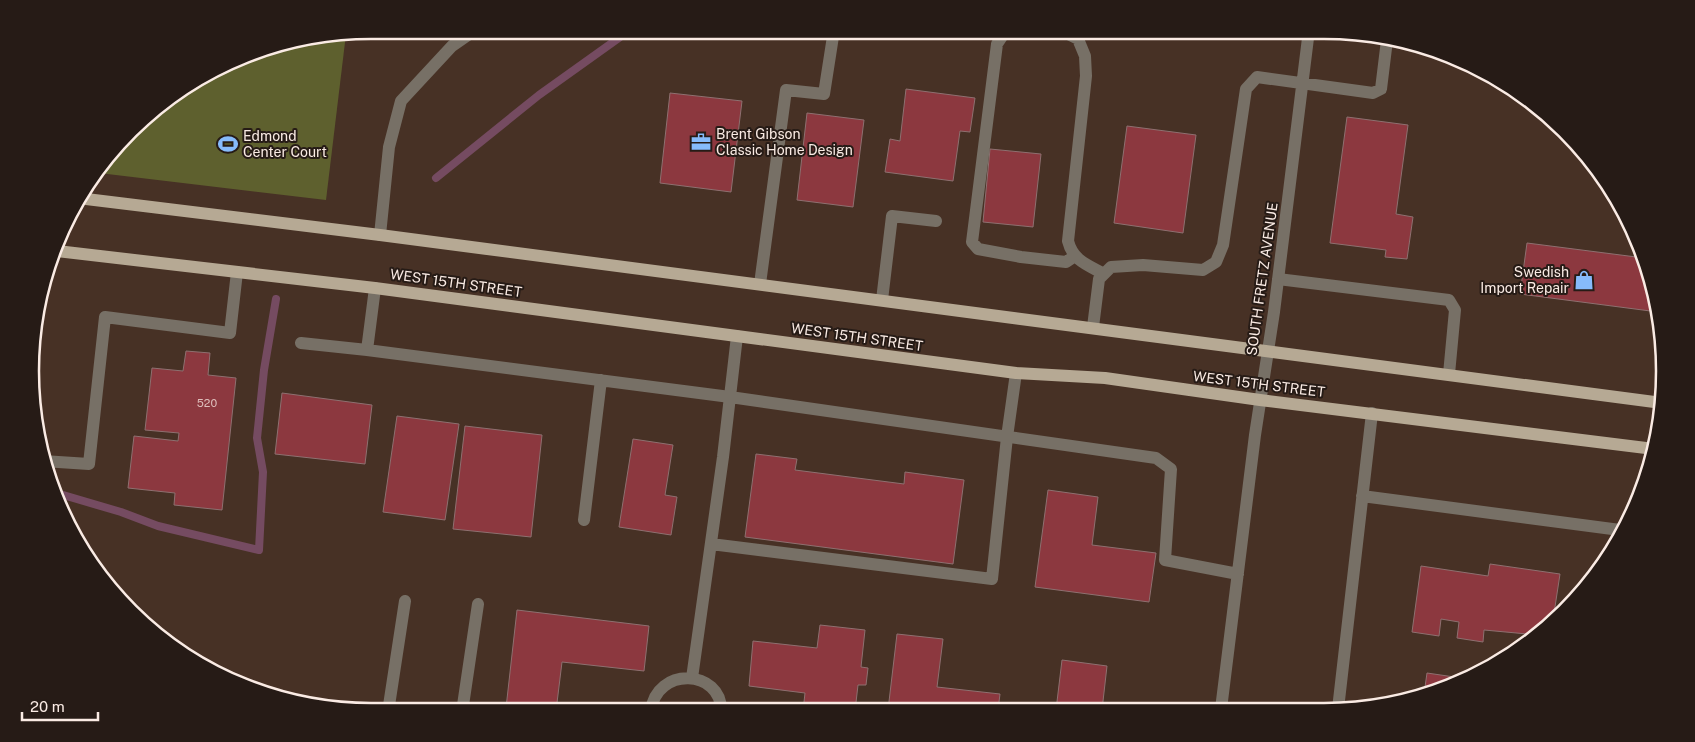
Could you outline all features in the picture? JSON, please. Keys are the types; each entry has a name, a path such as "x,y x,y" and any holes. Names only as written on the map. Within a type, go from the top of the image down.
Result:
{"main road":[{"path":"87,199 760,284 1655,402"},
{"name":"WEST 15TH STREET","path":"61,251 376,288 1016,373 1105,378 1260,400 1372,412 1647,448"}],"street":[{"path":"380,235 389,148 401,101 452,46 462,39"},
{"path":"760,284 786,90 824,94 833,39"},
{"path":"1000,39 997,44 972,242 978,249 1021,257 1066,262 1075,256"},
{"path":"1078,39 1085,56 1086,76 1068,241 1071,252 1075,256 1104,274"},
{"name":"SOUTH FRETZ AVENUE","path":"1222,703 1308,39"},
{"path":"1092,327 1099,279 1111,267 1143,265 1203,270 1216,262 1223,245 1246,89 1257,77 1373,93 1380,89 1386,45"},
{"path":"882,300 892,216 936,220"},
{"path":"51,461 89,464 105,317 230,334 237,272"},
{"path":"1278,279 1449,300 1455,310 1449,374"},
{"path":"367,350 376,288"},
{"path":"692,678 737,336"},
{"path":"301,343 730,397 1156,458 1171,469 1165,560 1238,574"},
{"path":"710,544 992,579 1007,437 1016,373"},
{"path":"584,520 601,380"},
{"path":"1339,703 1372,412"},
{"path":"1362,496 1616,529"},
{"path":"389,703 405,601"},
{"path":"463,703 478,604"},
{"path":"653,703 655,695 664,685 677,678 692,678 705,683 716,693 720,703"}],"green space":[{"name":"Edmond Center Court","path":"345,40 326,200 104,174 121,152 152,121 205,83 264,56 306,45"}],"building":[{"path":"906,89 975,98 970,132 960,131 953,181 885,172 890,139 900,141"},
{"name":"Brent Gibson Classic Home Design","path":"670,93 742,101 731,192 660,183"},
{"path":"807,113 864,120 853,207 797,200"},
{"path":"1347,117 1408,125 1396,214 1413,217 1407,259 1385,257 1386,250 1330,243"},
{"path":"1127,126 1196,135 1183,233 1114,223"},
{"path":"990,149 1041,154 1033,227 983,222"},
{"path":"1527,243 1636,257 1651,311 1520,294"},
{"path":"186,351 210,353 208,375 236,378 222,510 174,505 175,493 128,488 134,436 178,441 179,433 145,430 152,368 183,371"},
{"path":"282,393 372,405 365,464 275,454"},
{"path":"397,416 459,424 445,520 383,512"},
{"path":"465,426 542,435 531,537 453,529"},
{"path":"633,439 673,445 665,495 677,497 671,535 619,527"},
{"path":"756,454 797,459 795,470 904,484 905,472 964,480 953,564 745,537"},
{"path":"1048,490 1098,497 1092,545 1156,553 1149,602 1035,587"},
{"path":"1490,564 1560,574 1554,610 1527,634 1484,630 1483,642 1457,638 1459,622 1441,619 1439,636 1412,632 1421,566 1488,576"},
{"path":"517,610 649,626 644,671 562,662 557,703 507,703"},
{"path":"820,625 865,630 861,667 868,668 866,685 858,685 856,703 804,703 805,693 749,686 753,641 817,648"},
{"path":"897,634 943,639 937,687 1000,694 999,703 889,703"},
{"path":"1062,660 1107,666 1103,703 1057,703"},
{"path":"1427,673 1453,677 1431,686 1425,688"}],"waterway":[{"path":"436,178 539,95 617,39"},
{"path":"63,495 121,512 158,526 259,550 263,472 257,438 264,370 276,299"}],"place":[{"name":"Brent Gibson Classic Home Design","path":"701,142"},
{"name":"Edmond Center Court","path":"228,144"},
{"name":"Swedish Import Repair","path":"1584,280"}]}
